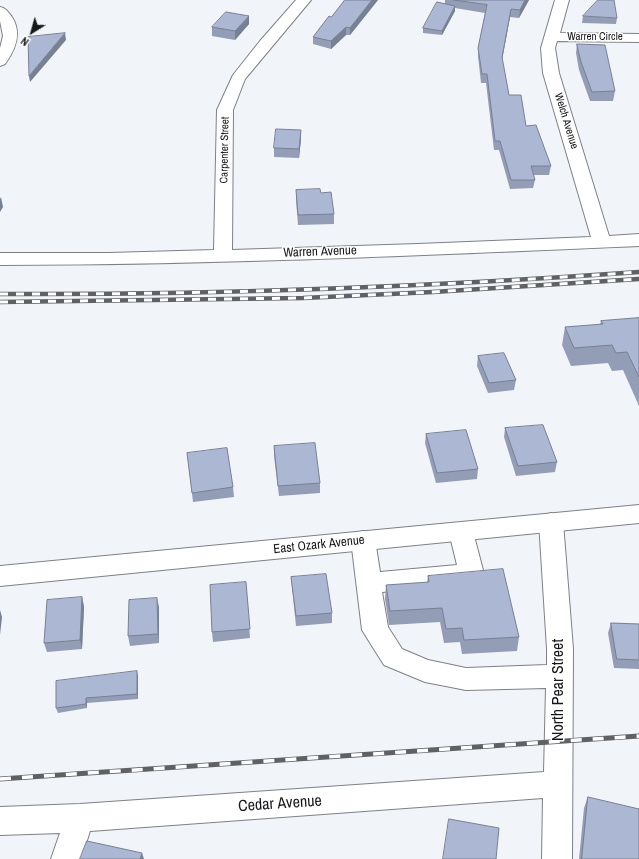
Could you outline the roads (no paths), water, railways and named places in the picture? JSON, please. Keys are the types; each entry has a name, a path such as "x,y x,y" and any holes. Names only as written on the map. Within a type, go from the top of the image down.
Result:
{"street":[{"name":"Carpenter Street","path":"224,255 225,110 238,78 265,44 304,0"},
{"name":"Welch Avenue","path":"562,0 548,48 551,73 602,242"},
{"path":"0,11 8,20 11,31 9,45 0,61"},
{"name":"Warren Circle","path":"551,37 639,38"},
{"name":"Warren Avenue","path":"0,259 110,259 410,250 639,240"},
{"name":"East Ozark Avenue","path":"0,576 639,514"},
{"name":"North Pear Street","path":"550,522 560,649 557,859"},
{"path":"368,583 472,574 461,532"},
{"path":"363,540 375,630 393,657 425,671 466,679 560,676"},
{"name":"Cedar Avenue","path":"0,821 80,818 559,784"},
{"path":"66,859 80,818"}],"railway":[{"path":"0,294 160,293 320,289 480,282 639,272"},
{"path":"0,302 303,298 433,292 639,279"},
{"path":"0,779 639,736"}]}
